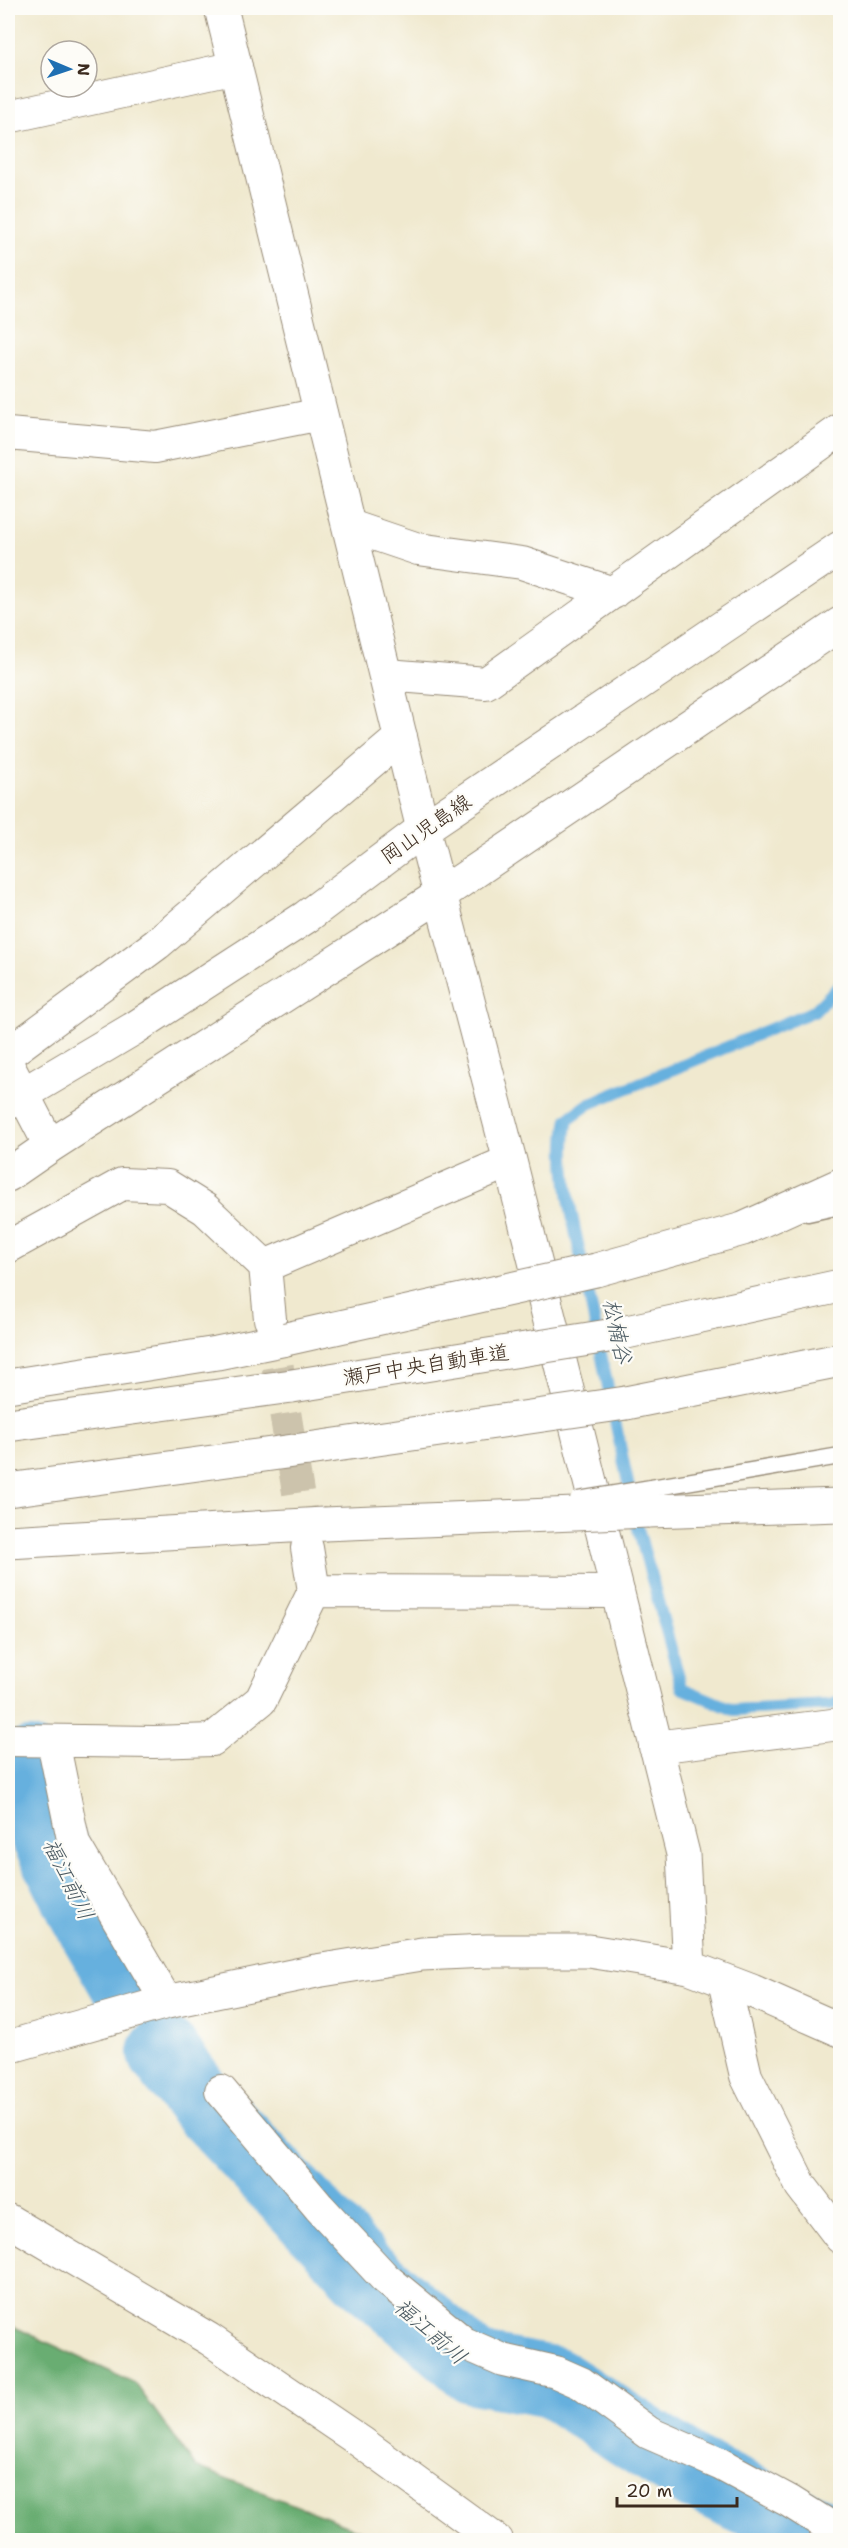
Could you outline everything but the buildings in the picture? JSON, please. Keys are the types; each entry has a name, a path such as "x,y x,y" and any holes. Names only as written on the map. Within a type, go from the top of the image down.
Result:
{"main road":[{"path":"221,8 387,675 423,829 510,1161 683,1854 689,1967"},
{"name":"岡山児島線","path":"12,1087 134,1029 306,917 423,829 840,548"},
{"path":"8,1175 440,895 840,624"},
{"path":"8,1386 217,1353 278,1329 596,1270 743,1229 840,1185"},
{"name":"瀬戸中央自動車道","path":"8,1425 292,1386 608,1336 840,1286"},
{"path":"8,1490 626,1403 840,1360"},
{"path":"8,1542 315,1536 480,1516 647,1500 840,1505"},
{"path":"8,2047 167,2002 316,1971 422,1954 487,1951 589,1951 689,1967 840,2030"}],"street":[{"path":"8,117 236,67"},
{"path":"8,434 155,447 321,414"},
{"path":"387,675 486,683 840,430"},
{"path":"350,526 418,549 522,563 613,593"},
{"path":"8,1054 157,944 401,737"},
{"path":"12,1087 50,1146"},
{"path":"265,1266 510,1161"},
{"path":"8,1247 122,1184 168,1186 205,1209 265,1266 278,1329"},
{"path":"8,1740 154,1742 212,1740 261,1700 314,1591 315,1536"},
{"path":"314,1591 618,1592"},
{"path":"656,1746 840,1724"},
{"path":"53,1741 74,1844 167,2002"},
{"path":"724,1981 746,2076 801,2186 840,2237"},
{"path":"221,2091 319,2207 385,2278 464,2343 503,2360 556,2372 581,2384 650,2433 720,2464 789,2501 840,2533"},
{"path":"8,2220 209,2339 361,2442 496,2541"}],"lane":[{"path":"743,1229 840,1206"},
{"path":"647,1500 840,1456"}],"green space":[{"path":"8,2324 135,2383 195,2466 384,2540 8,2540"}],"waterway":[{"name":"松楠谷","path":"631,1497 570,1202 565,1159 568,1119 589,1104 814,1011 840,985"},
{"name":"松楠谷","path":"634,1514 682,1688 734,1710 830,1705 840,1702"},
{"name":"福江前川","path":"29,1764 44,1831 85,1913 127,1986"},
{"name":"福江前川","path":"164,2053 198,2098 363,2272 474,2368 552,2382 693,2473 832,2540"}],"tunnel":[{"path":"270,1319 307,1548"}]}
